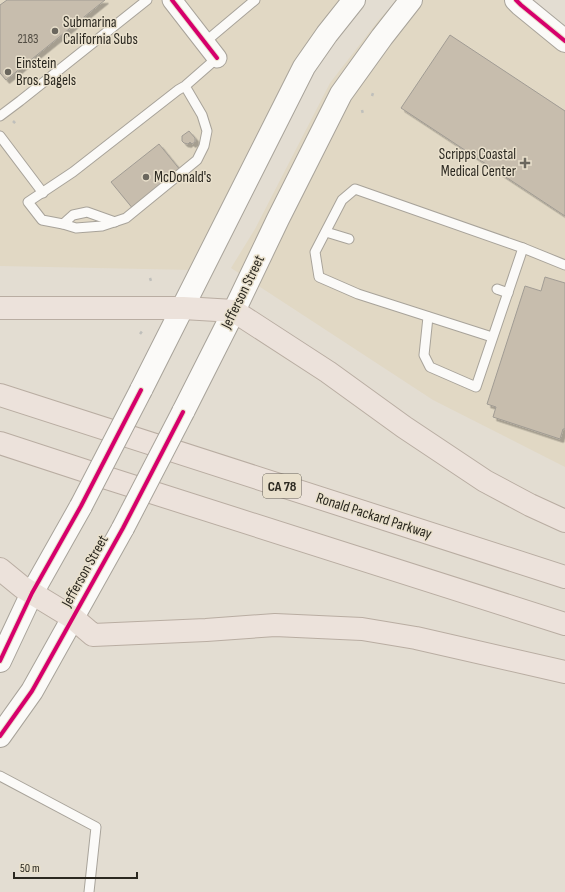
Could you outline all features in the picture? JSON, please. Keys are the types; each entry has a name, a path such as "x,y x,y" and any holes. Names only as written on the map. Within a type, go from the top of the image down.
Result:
{"highway":[{"path":"0,308 183,308 234,311 328,372 404,427 485,481 530,505 565,521"},
{"name":"Ronald Packard Parkway","path":"0,395 565,577"},
{"path":"0,443 565,624"},
{"path":"0,569 32,593 73,618 93,634 206,630 275,625 362,629 416,638 565,672"}],"main road":[{"path":"0,661 32,593 81,506 141,390 304,67 327,34 354,0"},
{"name":"Jefferson Street","path":"0,736 32,691 123,528 234,311 278,219 341,94 411,0"},
{"path":"516,0 520,5 565,41"}],"street":[{"path":"172,0 218,58"}],"lane":[{"path":"0,116 147,0"},
{"path":"205,42 255,0"},
{"path":"185,86 202,114 207,131 204,146 197,160 126,218 102,226 76,228 42,220 28,202 72,172 185,86 218,58"},
{"path":"0,136 43,192"},
{"path":"492,337 358,294 319,277 315,252 342,200 356,189 523,248 565,265"},
{"path":"63,224 73,215 86,212 115,222"},
{"path":"326,232 349,239"},
{"path":"428,316 424,355 430,367 476,387 523,248"},
{"path":"497,290 508,293"},
{"path":"0,776 96,827 89,892"}],"path":[{"path":"140,334 143,330"}],"shaded area":[{"path":"0,0 349,0 193,270 0,266"},
{"path":"397,0 520,0 565,40 565,467 433,400 231,268 255,229 330,83 378,21"}],"building":[{"path":"7,0 105,0 6,80 0,73 0,5"},
{"name":"Scripps Coastal Medical Center","path":"450,35 565,111 565,216 401,108"},
{"path":"189,131 195,138 195,142 192,144 190,142 188,144 184,143 182,141 182,136"},
{"name":"McDonald's","path":"159,144 181,171 134,210 111,182"},
{"path":"545,277 565,283 565,429 563,429 560,439 493,417 496,407 487,404 525,286 541,291"}],"cycle path":[{"path":"172,0 217,58"},
{"path":"516,0 565,41"},
{"path":"0,661 32,593 81,506 141,390"},
{"path":"0,736 32,691 123,528 183,412"}],"place":[{"name":"Submarina California Subs","path":"55,31"},
{"name":"Einstein Bros. Bagels","path":"8,72"},
{"name":"Scripps Coastal Medical Center","path":"525,163"},
{"name":"McDonald's","path":"146,177"}]}
